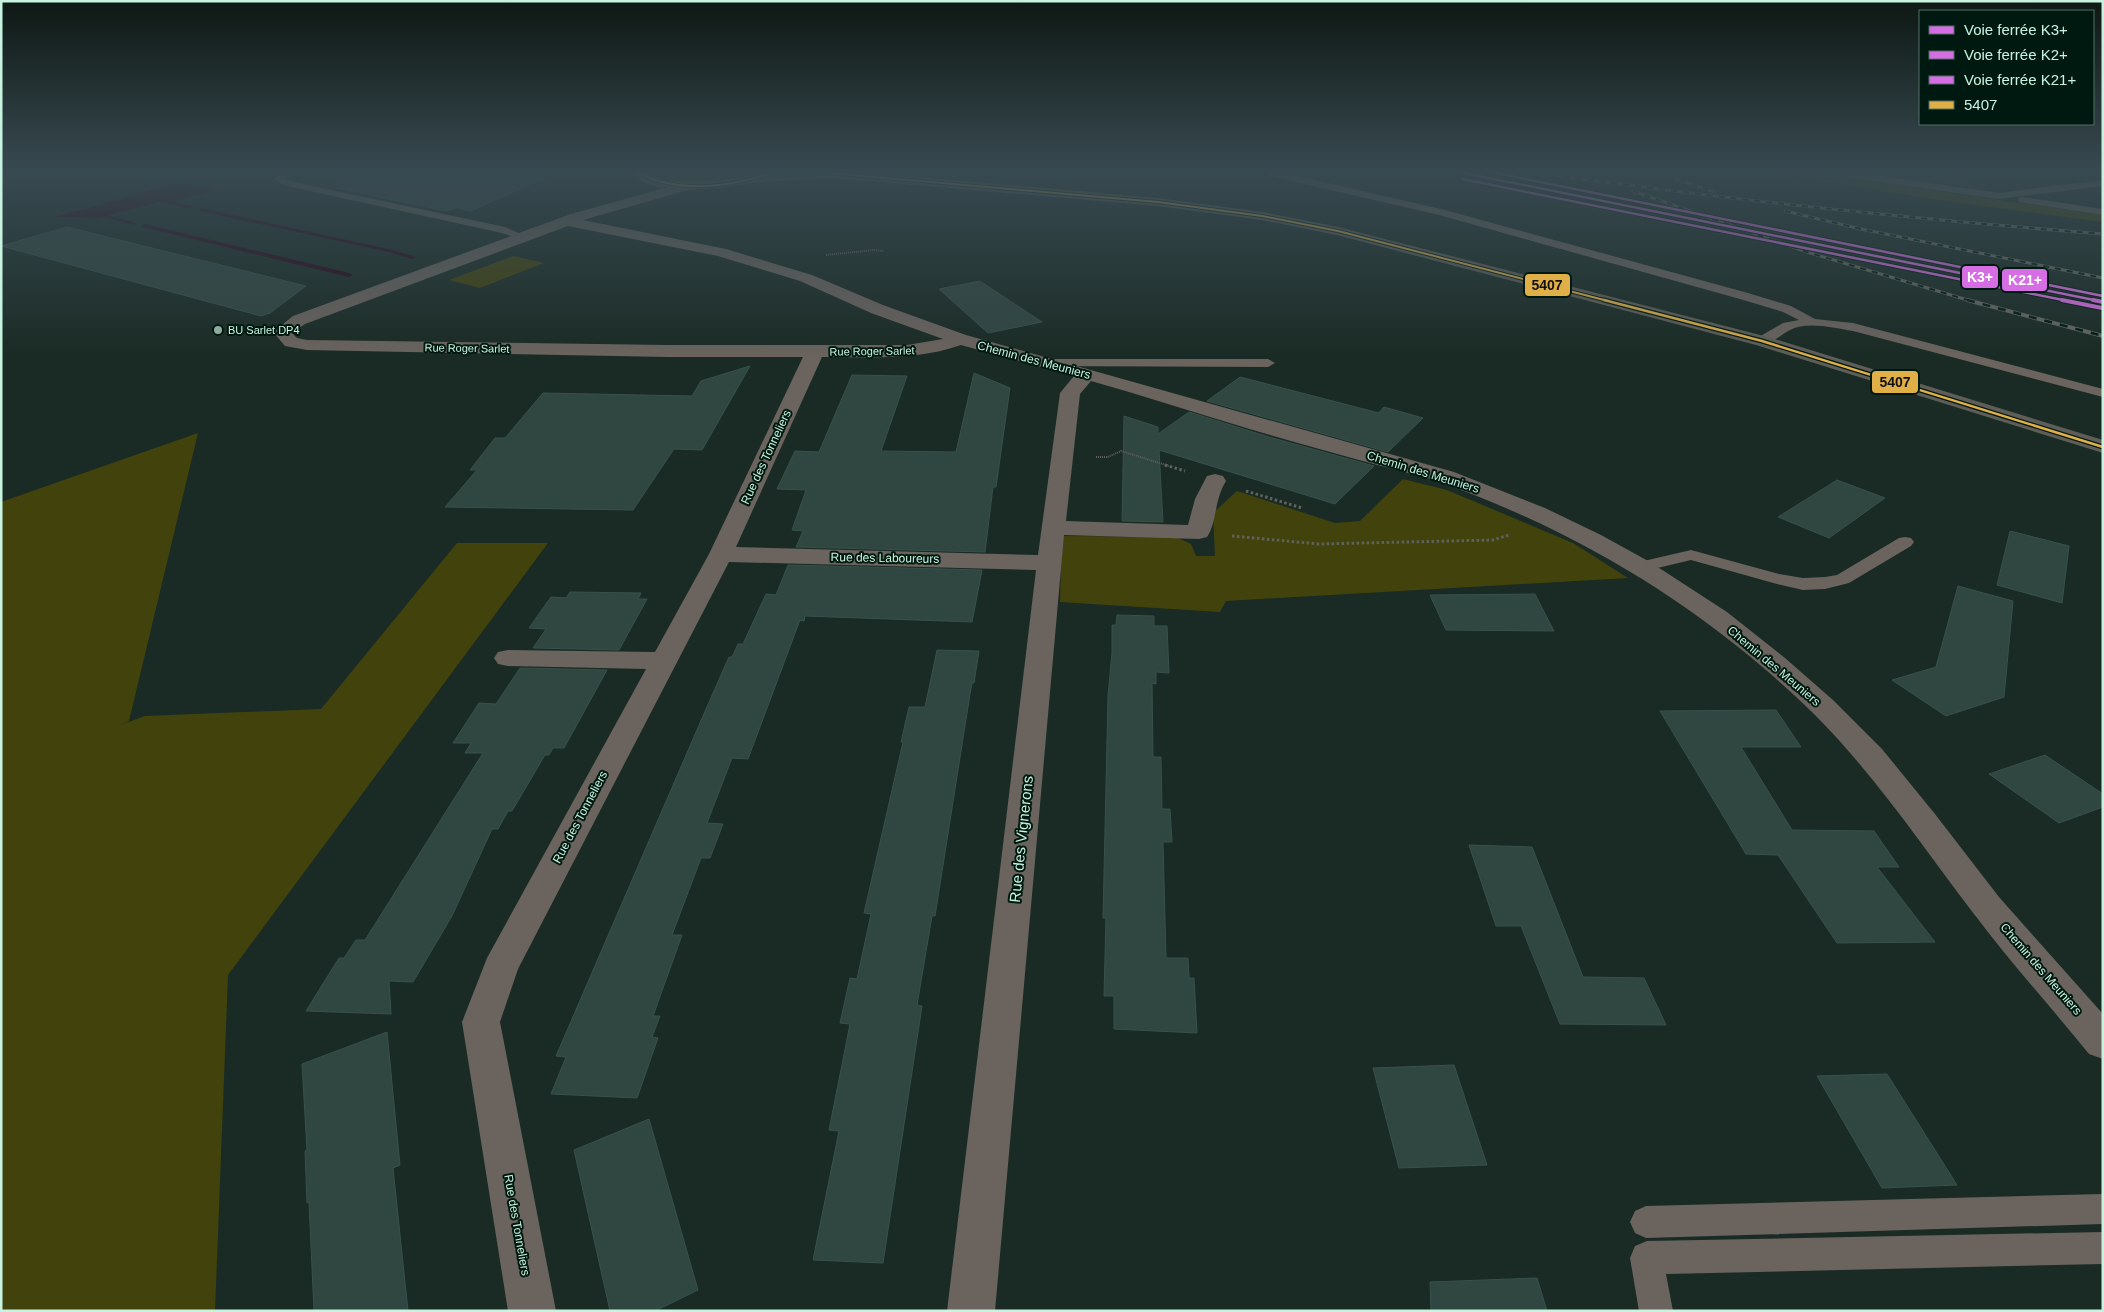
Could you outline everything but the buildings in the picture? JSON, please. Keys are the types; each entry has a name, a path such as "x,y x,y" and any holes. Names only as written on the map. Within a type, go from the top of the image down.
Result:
{"street":[{"name":"Rue Roger Sarlet","path":"529,234 299,320 282,332 291,342 307,345 668,351 907,351 938,347 960,339"},
{"name":"Chemin des Meuniers","path":"644,234 721,252 806,278 877,308 960,339 1446,477 1500,497 1593,540 1641,567 1718,618 1775,664 1823,707 1871,756 1924,822 1987,906 2103,1042"},
{"path":"1352,234 1762,341 2103,447"},
{"name":"Rue des Tonneliers","path":"532,1311 482,1022 500,969 721,554 816,351"},
{"name":"Rue des Vignerons","path":"972,1311 1049,563 1070,393 1087,374"},
{"path":"1054,528 1199,532 1204,503 1210,487 1215,481"},
{"name":"Rue des Laboureurs","path":"721,554 1049,563"},
{"path":"508,658 663,661"}],"lane":[{"path":"515,234 522,237"},
{"path":"1521,234 1744,296 1787,309 1812,322"},
{"path":"1762,341 1788,326 1812,322 1853,327 2103,393"},
{"path":"1044,362 1268,363"},
{"path":"1641,567 1691,555 1777,579 1803,584 1825,583 1844,579 1905,542"},
{"path":"1646,1222 2103,1209"},
{"path":"1656,1311 1648,1258 2103,1248"}],"path":[{"path":"1199,532 1319,544 1407,543 1492,540 1554,521"}],"shaded area":[{"path":"513,256 544,263 480,288 449,280"},
{"path":"198,433 129,721 120,725 145,716 321,709 457,543 548,543 228,975 215,1311 1,1311 1,502"},
{"path":"1403,479 1447,490 1573,543 1628,578 1226,601 1220,612 1060,602 1062,536 1176,537 1191,544 1196,556 1215,556 1213,513 1237,491 1335,523 1360,521"}],"waterway":[{"path":"179,234 349,275"},
{"path":"311,234 386,251"},
{"path":"392,252 412,257"}],"railway":[{"path":"1756,234 1807,252 1971,301"},
{"path":"1887,234 2103,278"},
{"path":"1967,300 2103,336"}],"rail line":[{"name":"K2+","path":"1736,234 2102,308"},
{"name":"K3+","path":"1767,234 2103,302"},
{"name":"K21+","path":"1798,234 2103,296"}],"transit line":[{"name":"5407","path":"1350,234 1762,341 2103,447"}],"place":[{"name":"BU Sarlet DP4","path":"218,330"}]}
